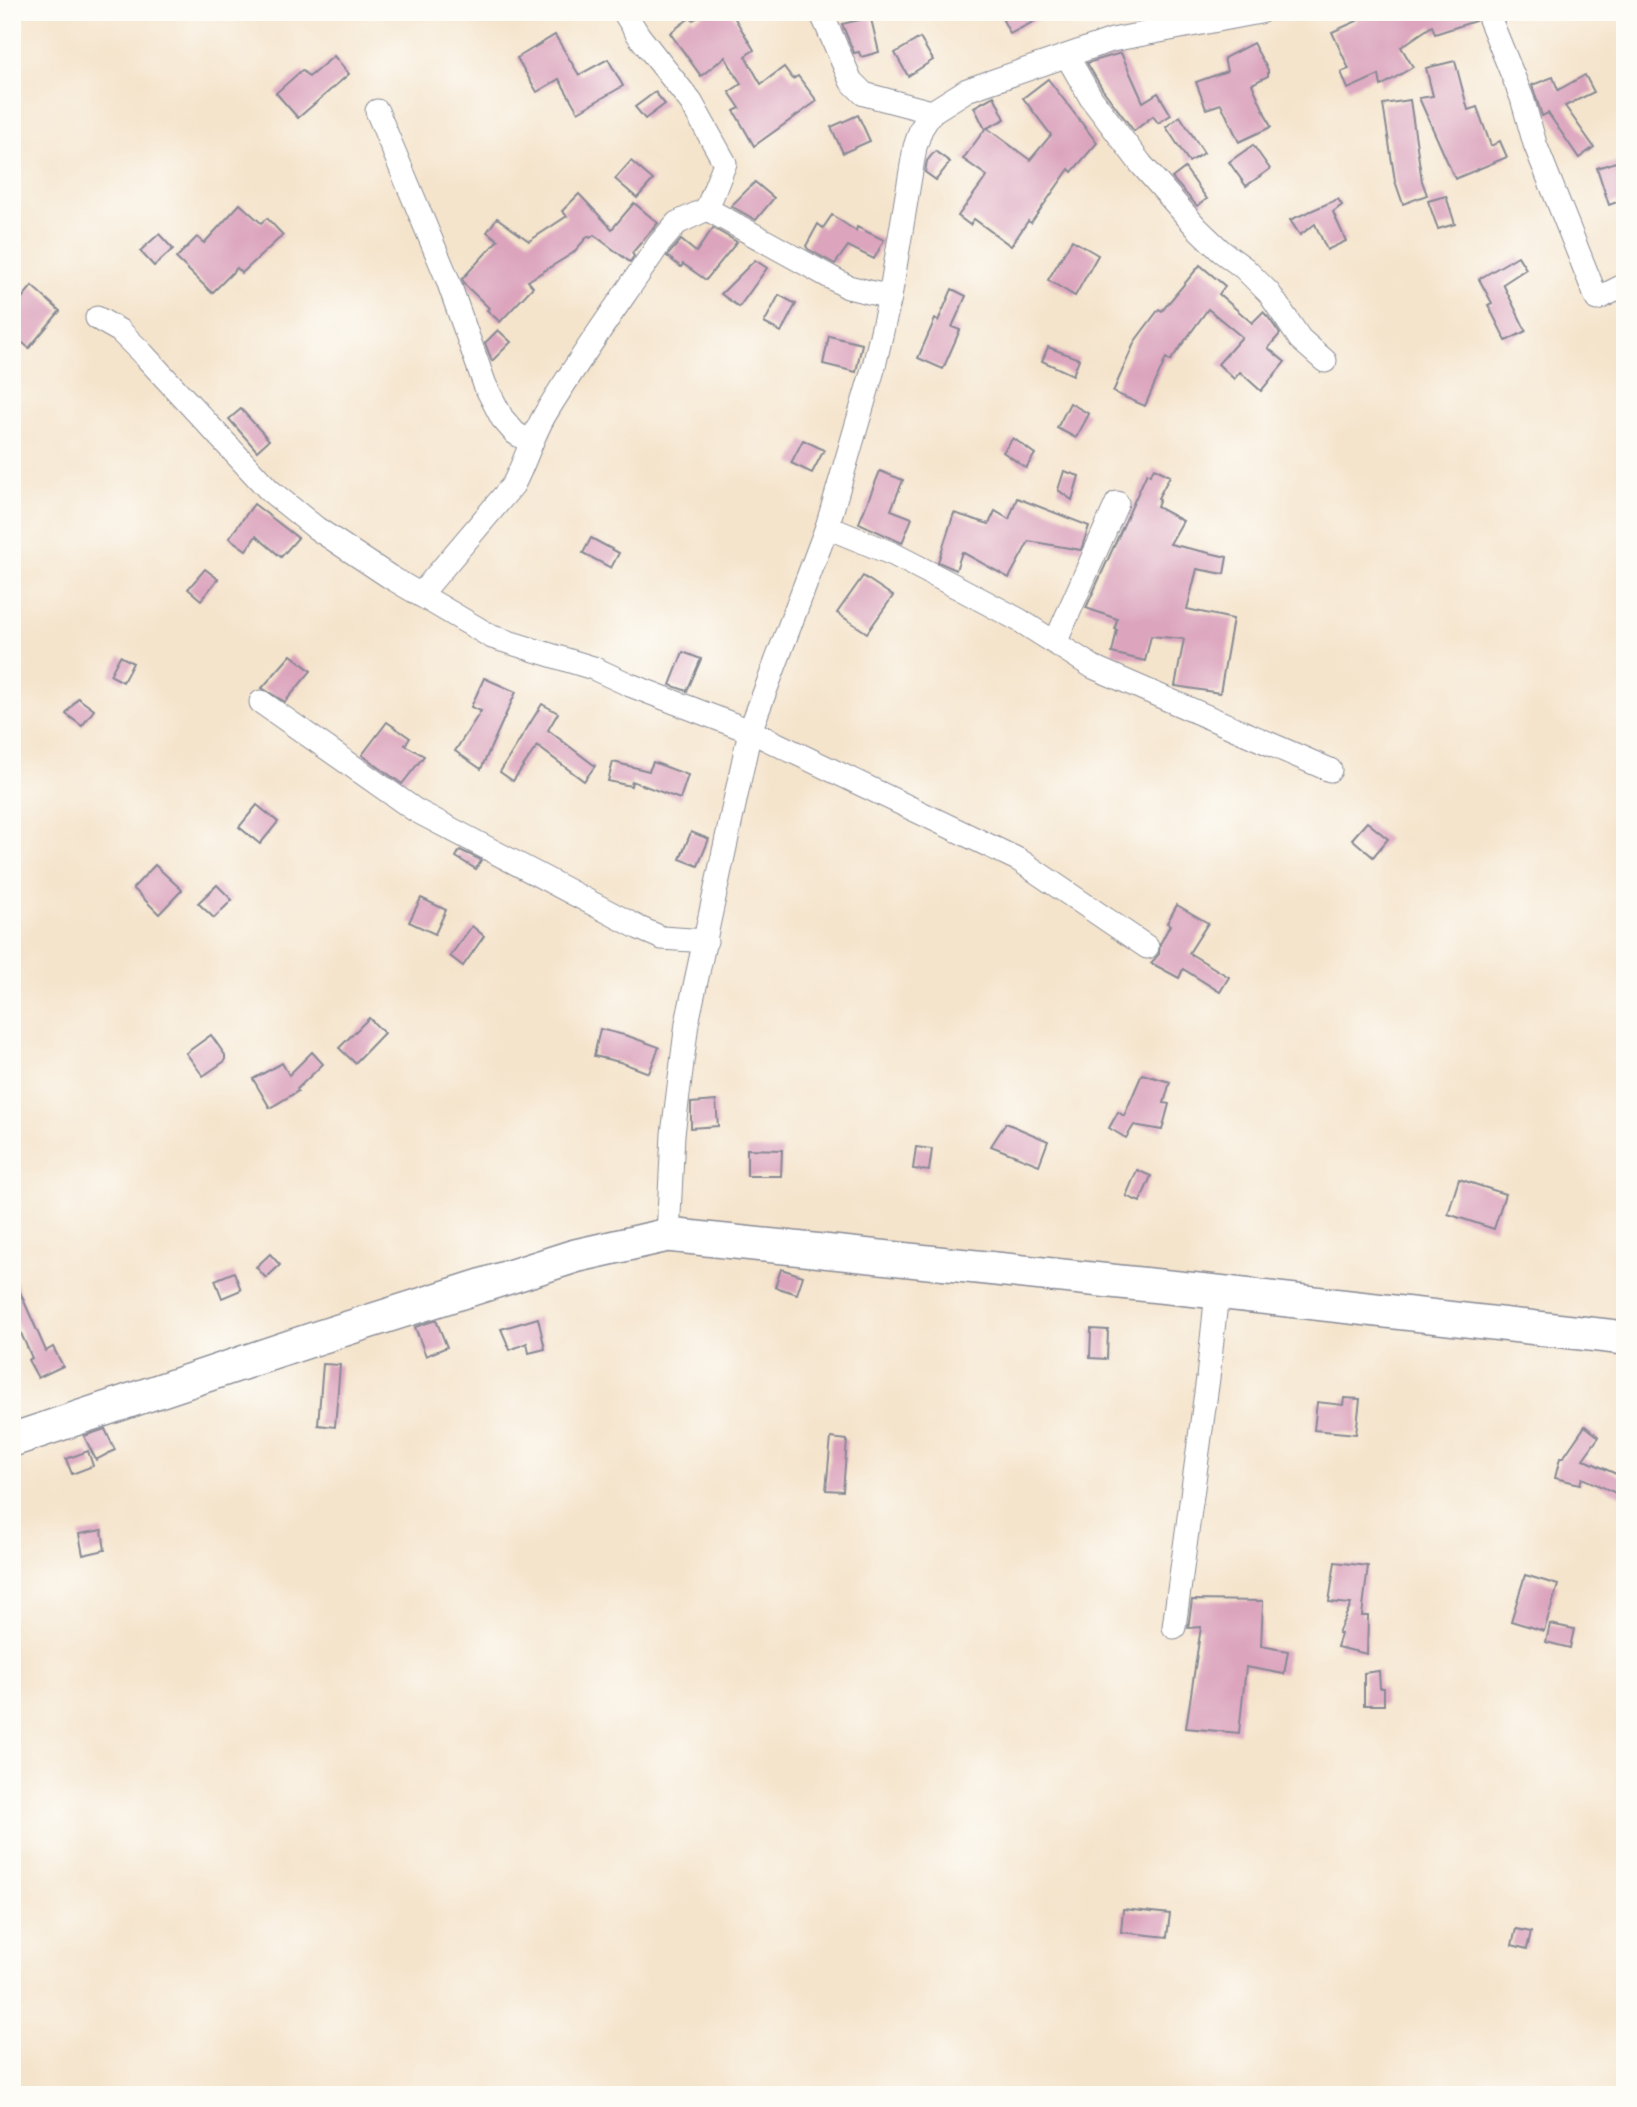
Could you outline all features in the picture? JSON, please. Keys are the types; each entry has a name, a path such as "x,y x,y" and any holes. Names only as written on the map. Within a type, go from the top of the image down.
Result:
{"street":[{"path":"420,595 513,485 524,466 530,442 546,412 659,244 677,223 707,209 725,163 691,102 639,36 624,12"},
{"path":"821,12 851,80 864,94 932,112"},
{"path":"668,1235 673,1133 687,1023 750,731 827,527 874,366 890,297 915,147 921,129 932,112 967,90 1112,40 1260,12"},
{"path":"1487,12 1522,98 1535,144 1597,299 1625,285"},
{"path":"1068,56 1091,98 1141,164 1197,228 1269,293 1300,339 1325,361"},
{"path":"377,111 447,278 485,385 502,418 515,433 530,442"},
{"path":"707,209 848,287 890,297"},
{"path":"97,318 120,331 269,490 316,528 420,595 492,637 593,668 750,731 1019,860 1147,947"},
{"path":"1055,643 1117,503"},
{"path":"827,527 893,554 1019,620 1093,667 1330,770"},
{"path":"261,702 415,810 478,845 662,938 706,941"},
{"path":"12,1440 320,1337 575,1256 668,1235 1625,1338"},
{"path":"1174,1627 1208,1378 1216,1292"}],"building":[{"path":"708,12 731,12 754,50 745,56 761,84 784,67 793,79 798,76 817,101 754,146 734,111 740,108 729,92 741,84 725,57 701,76 670,33 691,17 693,20"},
{"path":"999,12 1052,12 1010,34"},
{"path":"1353,12 1473,12 1475,21 1435,34 1432,26 1401,47 1413,67 1381,86 1379,75 1348,89 1341,72 1349,69 1332,32 1357,21"},
{"path":"871,19 879,52 861,57 859,52 854,53 842,24"},
{"path":"555,35 579,75 608,59 623,86 578,112 559,79 537,92 517,58"},
{"path":"920,38 933,60 908,76 895,53"},
{"path":"1253,43 1268,70 1268,76 1252,84 1271,127 1239,142 1221,104 1206,109 1196,82 1227,71 1224,58"},
{"path":"1121,53 1143,102 1158,93 1171,115 1158,123 1153,116 1134,131 1103,90 1087,63"},
{"path":"334,56 349,74 298,118 276,93 302,70 309,77"},
{"path":"1455,61 1468,110 1477,107 1491,146 1500,141 1507,157 1455,179 1419,98 1433,96 1426,68"},
{"path":"1585,75 1594,92 1565,106 1594,147 1579,158 1548,113 1542,116 1532,85 1553,77 1558,90"},
{"path":"1048,79 1097,143 1072,172 1069,169 1031,223 1028,221 1011,246 974,219 970,225 958,216 987,176 963,159 985,129 974,107 994,96 1005,119 987,128 1030,160 1051,135 1023,98"},
{"path":"655,92 665,104 645,119 635,107"},
{"path":"1410,100 1422,181 1427,195 1403,204 1395,181 1383,104"},
{"path":"858,115 870,141 843,153 831,127"},
{"path":"1180,116 1204,153 1189,162 1166,127"},
{"path":"1253,145 1270,169 1246,186 1229,162"},
{"path":"935,151 950,162 936,180 925,172 927,161"},
{"path":"1625,159 1625,199 1609,205 1597,168"},
{"path":"631,161 653,180 637,198 615,179"},
{"path":"1185,168 1207,199 1197,206 1172,178"},
{"path":"755,182 774,198 756,220 731,206"},
{"path":"579,194 612,229 634,203 658,223 632,253 634,256 630,262 594,235 590,238 588,236 573,253 528,281 533,287 500,322 462,279 498,240 487,232 497,218 529,241 567,216 562,211"},
{"path":"1446,196 1455,224 1438,229 1428,201"},
{"path":"1338,199 1342,205 1333,212 1346,241 1327,250 1315,224 1300,235 1290,220"},
{"path":"240,204 261,223 267,218 283,235 242,273 237,268 212,293 176,258 197,237 204,243"},
{"path":"832,215 856,231 857,227 884,240 874,259 848,246 835,264 808,249 806,246 818,224 823,228"},
{"path":"713,228 737,242 706,280 667,256 681,240 696,252"},
{"path":"159,234 173,249 154,266 140,251"},
{"path":"1072,240 1098,255 1075,296 1048,280"},
{"path":"1518,256 1526,269 1503,284 1526,331 1506,341 1488,305 1492,303 1479,279"},
{"path":"755,260 767,268 739,307 721,294"},
{"path":"1200,265 1225,286 1219,294 1252,323 1263,312 1268,317 1280,334 1268,348 1285,362 1261,391 1240,372 1234,379 1218,364 1242,337 1208,309 1170,361 1166,358 1145,406 1113,392 1135,341 1159,309 1162,311"},
{"path":"32,286 60,311 29,348 12,334 12,310"},
{"path":"952,289 966,296 952,327 960,330 943,369 918,358"},
{"path":"779,295 796,304 781,332 764,323"},
{"path":"498,330 511,342 492,361 485,343"},
{"path":"829,336 862,344 856,372 823,364"},
{"path":"1048,347 1079,359 1073,375 1042,361"},
{"path":"1070,403 1089,414 1076,438 1057,428"},
{"path":"241,409 269,440 257,451 229,419"},
{"path":"1013,438 1035,454 1026,468 1003,452"},
{"path":"803,440 824,450 812,473 791,463"},
{"path":"1154,468 1170,476 1158,498 1157,507 1183,521 1170,544 1227,557 1224,574 1197,569 1187,609 1233,619 1220,693 1175,686 1184,639 1151,636 1145,661 1112,653 1117,619 1086,608 1147,473 1150,475"},
{"path":"880,471 903,480 891,510 912,518 902,543 859,523"},
{"path":"1064,471 1079,476 1072,500 1058,490"},
{"path":"1017,498 1089,526 1081,550 1029,541 1009,578 962,552 956,570 938,562 954,513 989,524 995,511 1009,519"},
{"path":"254,504 298,538 281,557 256,536 246,550 229,538"},
{"path":"591,538 619,553 611,568 583,553"},
{"path":"205,569 218,579 201,600 188,589"},
{"path":"863,576 893,596 867,633 837,613"},
{"path":"683,652 701,659 687,691 670,685"},
{"path":"291,655 311,671 285,702 262,688"},
{"path":"120,656 133,663 123,682 110,675"},
{"path":"484,678 516,692 481,769 455,751 481,711 471,707"},
{"path":"78,698 94,710 82,726 66,714"},
{"path":"542,704 558,713 548,730 595,766 584,781 537,746 513,781 500,772"},
{"path":"387,722 410,738 405,745 424,756 402,784 362,755"},
{"path":"613,762 649,771 653,762 688,775 680,799 632,781 631,786 608,781"},
{"path":"257,805 278,822 260,844 239,827"},
{"path":"1367,822 1388,839 1373,857 1352,839"},
{"path":"691,832 709,839 698,866 680,859"},
{"path":"460,850 481,860 476,869 456,857"},
{"path":"155,865 182,890 159,914 133,888"},
{"path":"217,885 232,900 214,918 198,903"},
{"path":"421,898 446,910 435,934 409,922"},
{"path":"1177,905 1208,923 1189,953 1229,977 1220,992 1183,969 1179,978 1151,963 1159,954 1160,944 1170,925 1167,923"},
{"path":"472,926 484,936 463,966 450,956"},
{"path":"369,1018 384,1033 355,1063 339,1048"},
{"path":"600,1029 659,1047 649,1073 594,1056"},
{"path":"211,1035 225,1055 225,1061 203,1076 186,1053"},
{"path":"312,1052 323,1064 298,1091 270,1108 253,1079 282,1063 289,1075"},
{"path":"1142,1074 1170,1082 1164,1103 1169,1104 1162,1130 1134,1125 1126,1138 1109,1128 1118,1112 1124,1116"},
{"path":"716,1101 718,1126 691,1128 691,1103"},
{"path":"1006,1123 1048,1141 1039,1165 991,1146"},
{"path":"916,1147 932,1149 929,1171 913,1169"},
{"path":"747,1149 782,1150 781,1176 747,1176"},
{"path":"1137,1170 1151,1176 1140,1202 1126,1196"},
{"path":"1459,1179 1505,1194 1494,1229 1448,1214"},
{"path":"270,1254 280,1265 266,1278 256,1267"},
{"path":"781,1269 803,1276 797,1294 775,1287"},
{"path":"234,1272 241,1290 222,1298 215,1280"},
{"path":"12,1274 46,1351 53,1347 63,1366 38,1378 28,1360 32,1358 12,1313"},
{"path":"538,1318 545,1349 529,1353 527,1343 510,1350 501,1329"},
{"path":"436,1320 447,1347 426,1356 415,1327"},
{"path":"1091,1329 1108,1330 1107,1359 1090,1358"},
{"path":"323,1364 340,1365 335,1427 318,1425"},
{"path":"1344,1398 1360,1399 1356,1434 1314,1430 1317,1402 1343,1405"},
{"path":"1585,1426 1599,1437 1583,1459 1625,1478 1625,1497 1582,1478 1580,1484 1555,1478 1560,1458 1563,1458"},
{"path":"105,1429 115,1450 96,1460 84,1436"},
{"path":"831,1438 847,1440 843,1491 826,1490"},
{"path":"88,1451 93,1466 72,1474 66,1459"},
{"path":"102,1530 105,1550 83,1555 79,1534"},
{"path":"1335,1562 1368,1566 1362,1616 1368,1616 1367,1654 1337,1647 1341,1634 1338,1633 1351,1604 1329,1602"},
{"path":"1525,1575 1558,1585 1544,1631 1511,1621"},
{"path":"1192,1600 1263,1601 1261,1646 1288,1651 1284,1674 1246,1667 1239,1733 1186,1728 1201,1627 1188,1628"},
{"path":"1550,1624 1574,1629 1570,1648 1546,1642"},
{"path":"1379,1671 1380,1688 1384,1688 1384,1705 1364,1705 1364,1673"},
{"path":"1123,1909 1170,1914 1167,1937 1121,1932"},
{"path":"1516,1929 1531,1932 1527,1949 1512,1945"}]}
